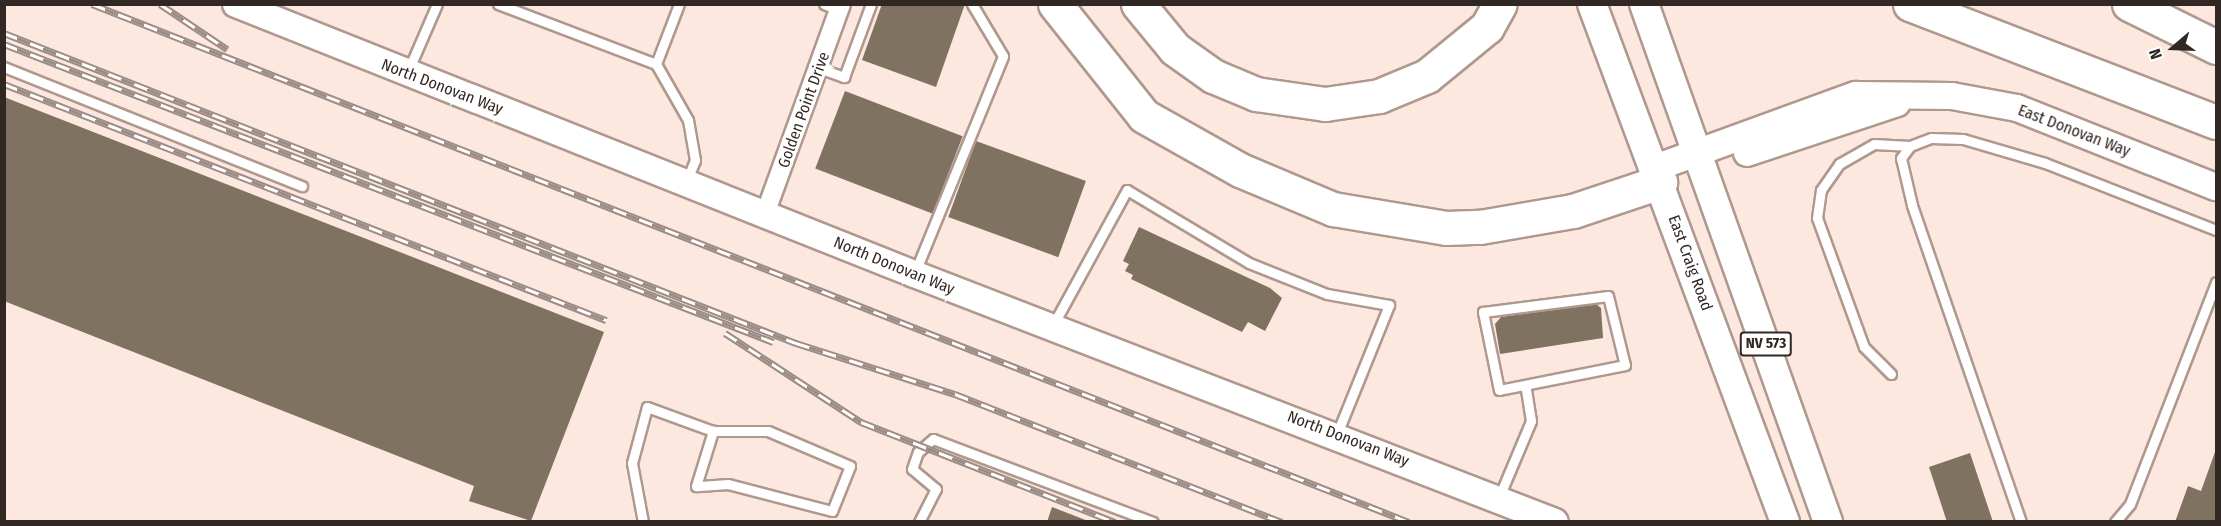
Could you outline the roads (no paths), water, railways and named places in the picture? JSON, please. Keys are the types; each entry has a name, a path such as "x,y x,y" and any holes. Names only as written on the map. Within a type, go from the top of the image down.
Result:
{"highway":[{"path":"1055,4 1144,116 1240,170 1333,209 1446,228 1480,227 1573,211 1657,175"},
{"path":"1138,4 1174,49 1213,76 1256,94 1325,104 1379,96 1427,76 1487,27 1500,4"},
{"path":"1910,4 2217,122"},
{"path":"2129,4 2217,47"}],"main road":[{"name":"East Craig Road","path":"1592,4 1785,522"},
{"name":"NV 573","path":"1644,4 1828,522"}],"street":[{"name":"North Donovan Way","path":"240,5 914,274 1337,434 1555,522"},
{"name":"Golden Point Drive","path":"765,214 819,68 835,6"},
{"name":"East Donovan Way","path":"1657,175 1701,160 1927,95 1978,98 2017,108 2217,187"}],"lane":[{"path":"407,73 437,4"},
{"path":"498,4 656,64 688,120 695,160 686,183"},
{"path":"656,64 679,4"},
{"path":"819,68 844,77 871,4"},
{"path":"914,274 1003,56 972,4"},
{"path":"4,67 302,186"},
{"path":"1891,374 1864,347 1817,218 1821,190 1839,164 1874,144 1910,146 1931,138 1984,144 2217,230"},
{"path":"1910,146 1901,158 1912,205 2021,522"},
{"path":"1052,328 1127,189 1249,262 1327,294 1389,305 1337,434"},
{"path":"2115,522 2130,504 2217,282"},
{"path":"1608,296 1626,365 1525,385 1499,390 1483,312 1608,296"},
{"path":"1498,498 1531,421 1525,385"},
{"path":"643,522 632,463 647,407 713,431 768,431 850,466 832,511 728,484 696,486 713,431"},
{"path":"919,522 936,489 912,469 918,452 933,439 1154,522"}],"railway":[{"path":"92,4 1409,522"},
{"path":"160,4 227,49"},
{"path":"4,33 796,343 955,394 1282,522"},
{"path":"4,44 773,342"},
{"path":"4,84 606,320"},
{"path":"725,333 861,422 1115,522"}]}
